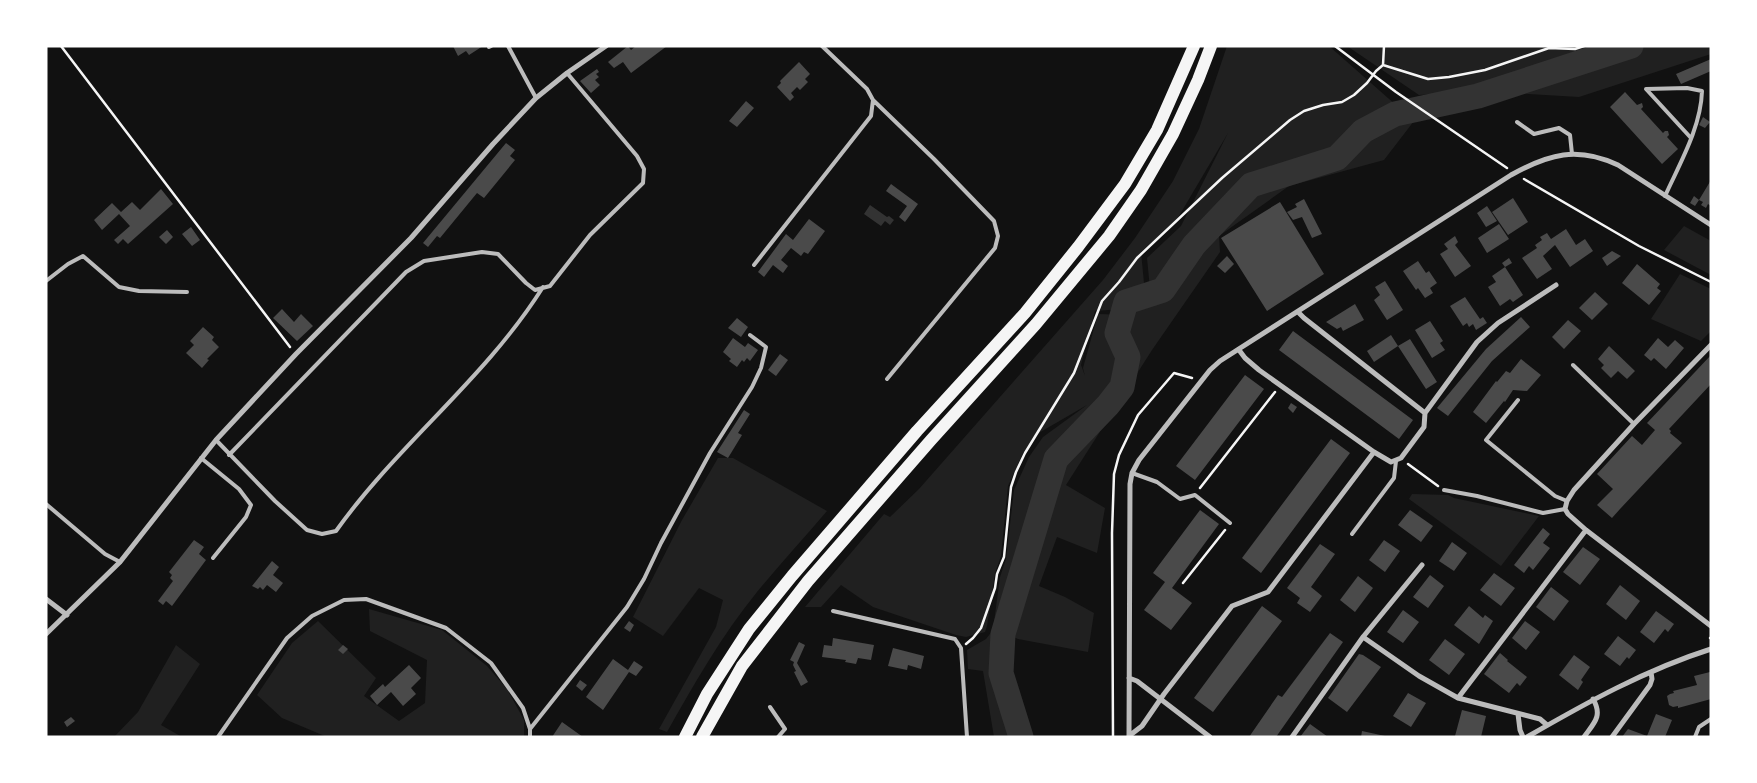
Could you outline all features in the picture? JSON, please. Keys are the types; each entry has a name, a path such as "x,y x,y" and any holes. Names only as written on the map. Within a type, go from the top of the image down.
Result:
{"main road":[{"path":"685,737 707,694 749,629 792,576 917,431 1026,313 1078,248 1125,184 1157,130 1194,46"},
{"path":"702,737 742,666 808,581 931,440 1036,324 1109,236 1141,190 1173,134 1198,80 1211,46"}],"street":[{"path":"46,634 120,562 216,440 296,354 412,238 492,144 536,98 606,46"},
{"path":"1129,736 1130,484 1132,473 1139,460 1201,380 1220,361 1497,184 1543,159 1572,154 1604,159 1618,165 1711,225"},
{"path":"1239,350 1245,358 1281,385 1374,452 1391,462 1399,460 1424,427 1425,413 1477,342 1498,323 1556,285"},
{"path":"1298,312 1425,413"},
{"path":"1711,345 1634,424 1574,490 1564,509 1586,530 1711,626"},
{"path":"1129,736 1142,726 1232,606 1268,592 1374,452"},
{"path":"1458,698 1586,530"},
{"path":"1292,737 1363,637 1422,565"},
{"path":"46,599 67,615"},
{"path":"1363,637 1419,676 1458,698 1540,719 1547,725"},
{"path":"1528,737 1594,699 1650,672 1711,649"},
{"path":"1612,737 1650,685 1652,680 1650,672"},
{"path":"1129,678 1136,681 1210,737"},
{"path":"1584,737 1597,718 1598,710 1594,699"},
{"path":"1518,714 1523,737"}],"lane":[{"path":"508,46 536,98"},
{"path":"822,46 867,89 873,100 994,221 998,236 996,248 887,379"},
{"path":"229,455 406,272 424,261 482,252 498,254 535,290 550,286 590,236 643,183 644,169 637,156 567,74"},
{"path":"1665,196 1691,138 1702,107 1702,90 1686,88 1646,89 1691,138"},
{"path":"754,265 871,116 873,100"},
{"path":"1517,122 1534,134 1559,128 1570,135 1572,154"},
{"path":"46,281 68,264 83,256 119,286 139,291 187,292"},
{"path":"216,440 229,455 307,530 322,534 336,531 378,478 475,376 528,313 544,288"},
{"path":"530,729 628,607 644,579 660,542 710,453 752,387 762,368 766,346 750,335"},
{"path":"1573,365 1634,424"},
{"path":"1518,400 1486,440 1555,496 1567,501"},
{"path":"201,458 240,489 252,505 246,517 213,558"},
{"path":"1352,534 1394,478 1399,460"},
{"path":"1132,473 1157,482 1180,499 1195,495 1230,523"},
{"path":"1444,490 1477,496 1543,513 1564,509"},
{"path":"46,504 106,554 120,562"},
{"path":"218,737 287,638 312,616 344,600 366,599 446,628 492,663 524,708 530,729 530,737"},
{"path":"833,611 955,640 962,648 967,737"},
{"path":"770,708 785,729 778,737"},
{"path":"1695,737 1699,727 1711,719"}],"path":[{"path":"61,46 296,354"},
{"path":"1335,46 1430,117 1514,173"},
{"path":"962,648 981,628 995,588 997,574 1004,557 1011,487 1016,472 1042,424 1074,373 1102,301 1137,258 1222,178 1290,120 1304,111 1323,104 1342,102 1354,95 1383,65 1384,46"},
{"path":"1383,65 1428,79 1485,70 1550,48 1575,49 1584,46"},
{"path":"1522,178 1599,223 1711,282"},
{"path":"1195,495 1281,385"},
{"path":"1399,460 1444,490"},
{"path":"1183,583 1230,523"}],"shaded area":[{"path":"1227,46 1329,46 1414,121 1384,160 1289,186 1219,236 1220,252 1152,350 1066,485 1105,508 1097,553 1057,537 1039,586 1065,597 1094,613 1088,652 1018,639 1001,631 997,672 1016,737 994,737 983,671 968,669 967,650 986,639 993,630 1000,577 1006,559 1014,490 1029,457 1043,437 1087,405 1037,434 1023,453 1008,486 1001,556 995,573 985,632 966,637 956,635 873,607 841,585 821,607 805,607 884,514 890,517 919,489 1103,280 1135,238 1173,181 1199,129","holes":["1228,133 1181,226 1147,258 1151,299 1131,306 1128,315 1098,314 1083,368 1085,376 1081,365 1095,311 1122,309 1125,300 1145,293 1141,252 1176,221"]},
{"path":"1347,46 1711,46 1711,54 1579,97 1476,91 1419,95"},
{"path":"870,205 894,220 890,225 885,221 881,226 864,214"},
{"path":"1684,226 1711,241 1711,275 1664,250"},
{"path":"1680,274 1711,289 1711,331 1701,341 1651,319"},
{"path":"718,458 733,458 827,511 744,608 698,678 667,732 659,729 716,627 723,600 699,588 663,636 633,617 682,520"},
{"path":"1412,494 1448,495 1454,498 1539,516 1501,566 1409,499"},
{"path":"369,609 442,630 487,666 507,689 524,720 524,737 327,737 282,718 257,695 292,643 318,621 376,678 364,696 399,721 425,703 427,660 370,631"},
{"path":"176,645 200,664 161,725 182,737 114,737 138,712"}],"building":[{"path":"453,46 483,46 469,55 466,51 458,56"},
{"path":"628,46 631,50 636,46 667,46 631,73 623,62 614,68 608,62"},
{"path":"1711,59 1711,71 1681,84 1676,74"},
{"path":"799,62 810,74 805,79 808,82 800,90 797,87 791,93 794,97 790,101 777,87 781,83 780,81"},
{"path":"597,69 599,72 596,74 599,77 595,80 600,85 591,93 580,81"},
{"path":"1625,92 1637,105 1642,103 1643,107 1641,109 1663,133 1668,131 1669,135 1667,137 1678,149 1662,164 1610,107"},
{"path":"746,101 754,108 737,127 729,121"},
{"path":"1703,117 1710,122 1705,128 1699,125"},
{"path":"506,143 515,150 510,156 515,160 484,198 477,193 440,238 437,236 428,247 423,243"},
{"path":"1711,180 1711,206 1708,204 1706,208 1701,205 1703,202 1699,200"},
{"path":"891,184 918,204 905,222 899,217 907,206 886,191"},
{"path":"161,189 173,204 128,244 123,239 118,244 114,240 130,226 119,214 102,230 94,220 112,203 121,212 132,202 140,210"},
{"path":"1694,196 1699,200 1695,206 1690,203"},
{"path":"1513,198 1528,222 1508,235 1492,212"},
{"path":"1304,199 1322,234 1312,238 1302,217 1293,220 1287,212 1297,207 1295,204"},
{"path":"1280,202 1324,274 1267,311 1221,238"},
{"path":"1487,206 1497,221 1486,227 1477,213"},
{"path":"809,219 825,231 808,254 804,252 801,256 791,248 781,260 788,266 783,273 773,265 764,277 758,272 786,234 793,240"},
{"path":"1499,224 1509,239 1487,253 1478,238"},
{"path":"191,227 200,240 192,246 182,234"},
{"path":"1566,229 1576,245 1585,239 1593,251 1570,267 1555,245 1543,256 1552,269 1537,279 1522,258 1537,248 1535,245 1542,240 1540,237 1547,233 1551,239"},
{"path":"167,230 173,237 166,244 159,237"},
{"path":"1455,236 1458,242 1455,245 1471,266 1455,277 1440,254 1448,249 1444,244"},
{"path":"1612,251 1621,256 1607,266 1602,258"},
{"path":"1227,256 1234,264 1225,273 1217,266"},
{"path":"1509,258 1512,263 1505,267 1502,263"},
{"path":"1418,261 1426,273 1429,271 1437,283 1430,288 1433,293 1425,298 1418,288 1416,290 1403,271"},
{"path":"1637,264 1660,284 1657,288 1661,291 1649,305 1622,283"},
{"path":"1505,267 1523,295 1513,302 1510,299 1500,306 1488,287 1496,282 1492,276"},
{"path":"1385,281 1403,310 1387,320 1374,300 1380,295 1375,287"},
{"path":"1595,292 1608,304 1592,320 1579,308"},
{"path":"1465,297 1480,319 1483,317 1487,323 1476,330 1473,324 1469,327 1467,323 1463,326 1450,306"},
{"path":"1355,304 1364,320 1343,331 1341,327 1337,329 1326,322"},
{"path":"282,309 294,322 301,314 313,326 297,341 273,318"},
{"path":"1521,317 1530,327 1492,361 1448,416 1437,408 1486,349"},
{"path":"737,318 748,327 741,337 728,328"},
{"path":"1568,320 1581,331 1564,349 1552,337"},
{"path":"1430,321 1443,341 1440,343 1445,350 1432,358 1415,330"},
{"path":"203,327 214,337 212,340 219,347 207,359 209,360 202,368 186,353 194,345 190,341"},
{"path":"1293,331 1413,420 1399,439 1279,350"},
{"path":"1391,335 1398,346 1374,362 1367,351"},
{"path":"733,338 745,347 748,343 758,350 750,361 747,358 744,362 742,360 737,367 729,361 731,359 723,352"},
{"path":"1658,338 1668,347 1675,340 1684,348 1666,369 1654,358 1651,361 1644,355"},
{"path":"1410,339 1437,382 1426,389 1398,346"},
{"path":"1609,346 1635,371 1627,379 1618,371 1611,378 1601,368 1604,365 1598,359"},
{"path":"780,354 788,360 776,376 768,370"},
{"path":"1711,355 1711,384 1669,429 1670,433 1682,443 1612,518 1597,505 1613,489 1597,474 1632,436 1642,445 1655,430 1647,423"},
{"path":"1521,359 1541,375 1527,391 1513,390 1486,423 1473,412 1496,381 1506,371 1510,373"},
{"path":"1245,375 1264,389 1195,480 1176,466"},
{"path":"1291,403 1297,407 1293,413 1288,408"},
{"path":"744,410 750,414 738,433 742,435 728,458 717,452"},
{"path":"1331,439 1350,453 1261,573 1242,558"},
{"path":"1200,510 1219,524 1172,588 1192,603 1171,630 1144,610 1165,582 1153,573"},
{"path":"1410,510 1433,526 1421,542 1398,525"},
{"path":"1543,528 1550,534 1543,543 1550,548 1533,570 1529,566 1524,573 1514,565"},
{"path":"194,540 204,547 199,554 206,560 172,606 166,601 163,605 158,601 173,581 170,578 172,575 169,572"},
{"path":"1384,540 1400,551 1385,572 1369,560"},
{"path":"1452,542 1467,553 1454,571 1439,561"},
{"path":"1320,544 1335,554 1311,587 1322,596 1310,612 1297,603 1300,598 1287,588"},
{"path":"1583,547 1600,559 1580,585 1563,572"},
{"path":"272,561 279,567 273,575 283,583 276,592 267,585 263,590 260,587 258,589 252,586"},
{"path":"1494,573 1515,588 1501,606 1480,590"},
{"path":"1430,575 1444,586 1428,608 1413,597"},
{"path":"1358,576 1373,588 1355,612 1340,600"},
{"path":"1620,585 1640,601 1626,620 1606,604"},
{"path":"1551,587 1569,601 1554,621 1536,607"},
{"path":"1262,606 1282,621 1213,712 1194,698"},
{"path":"1469,606 1483,618 1485,615 1493,621 1479,644 1454,625"},
{"path":"1403,610 1419,622 1403,643 1387,632"},
{"path":"1656,611 1674,624 1668,632 1665,629 1654,643 1640,632"},
{"path":"629,621 634,625 630,632 624,628"},
{"path":"1525,621 1540,632 1526,650 1512,638"},
{"path":"1330,633 1343,642 1276,737 1249,737 1278,695 1282,697"},
{"path":"1618,636 1636,650 1620,666 1604,654"},
{"path":"833,638 874,645 871,660 858,658 856,664 845,662 846,660 822,657 824,645 832,646"},
{"path":"1445,639 1465,654 1449,675 1429,660"},
{"path":"799,642 805,645 797,663 808,682 801,686 794,672 796,671 793,665 794,662 790,660"},
{"path":"343,645 348,649 343,654 338,650"},
{"path":"893,648 924,656 921,669 908,665 907,670 888,666"},
{"path":"1500,653 1527,677 1520,686 1517,683 1509,693 1484,674"},
{"path":"1359,654 1381,667 1347,712 1328,698"},
{"path":"1574,655 1590,667 1581,680 1583,682 1578,690 1559,675"},
{"path":"613,659 628,670 634,661 643,667 636,676 629,672 603,710 586,697"},
{"path":"409,665 421,678 411,688 416,694 403,706 391,692 377,705 370,696 383,684 385,687"},
{"path":"1710,672 1711,699 1678,708 1678,706 1673,707 1669,705 1667,696 1674,693 1673,691 1697,685 1694,676"},
{"path":"580,680 587,685 582,691 576,686"},
{"path":"1408,693 1426,703 1411,727 1393,716"},
{"path":"1462,710 1486,716 1481,737 1455,736"},
{"path":"1656,714 1672,720 1665,737 1622,737 1628,729 1647,736"},
{"path":"71,717 75,721 67,727 64,722"},
{"path":"562,722 583,737 552,737"},
{"path":"1310,724 1328,737 1300,737"},
{"path":"1362,731 1385,736 1385,737 1361,737"}],"waterway":[{"path":"1021,737 1001,673 1003,634 1056,459 1108,405 1122,387 1128,357 1117,333 1126,302 1163,290 1194,245 1251,185 1337,158 1363,131 1395,114 1478,96 1631,46"}]}
